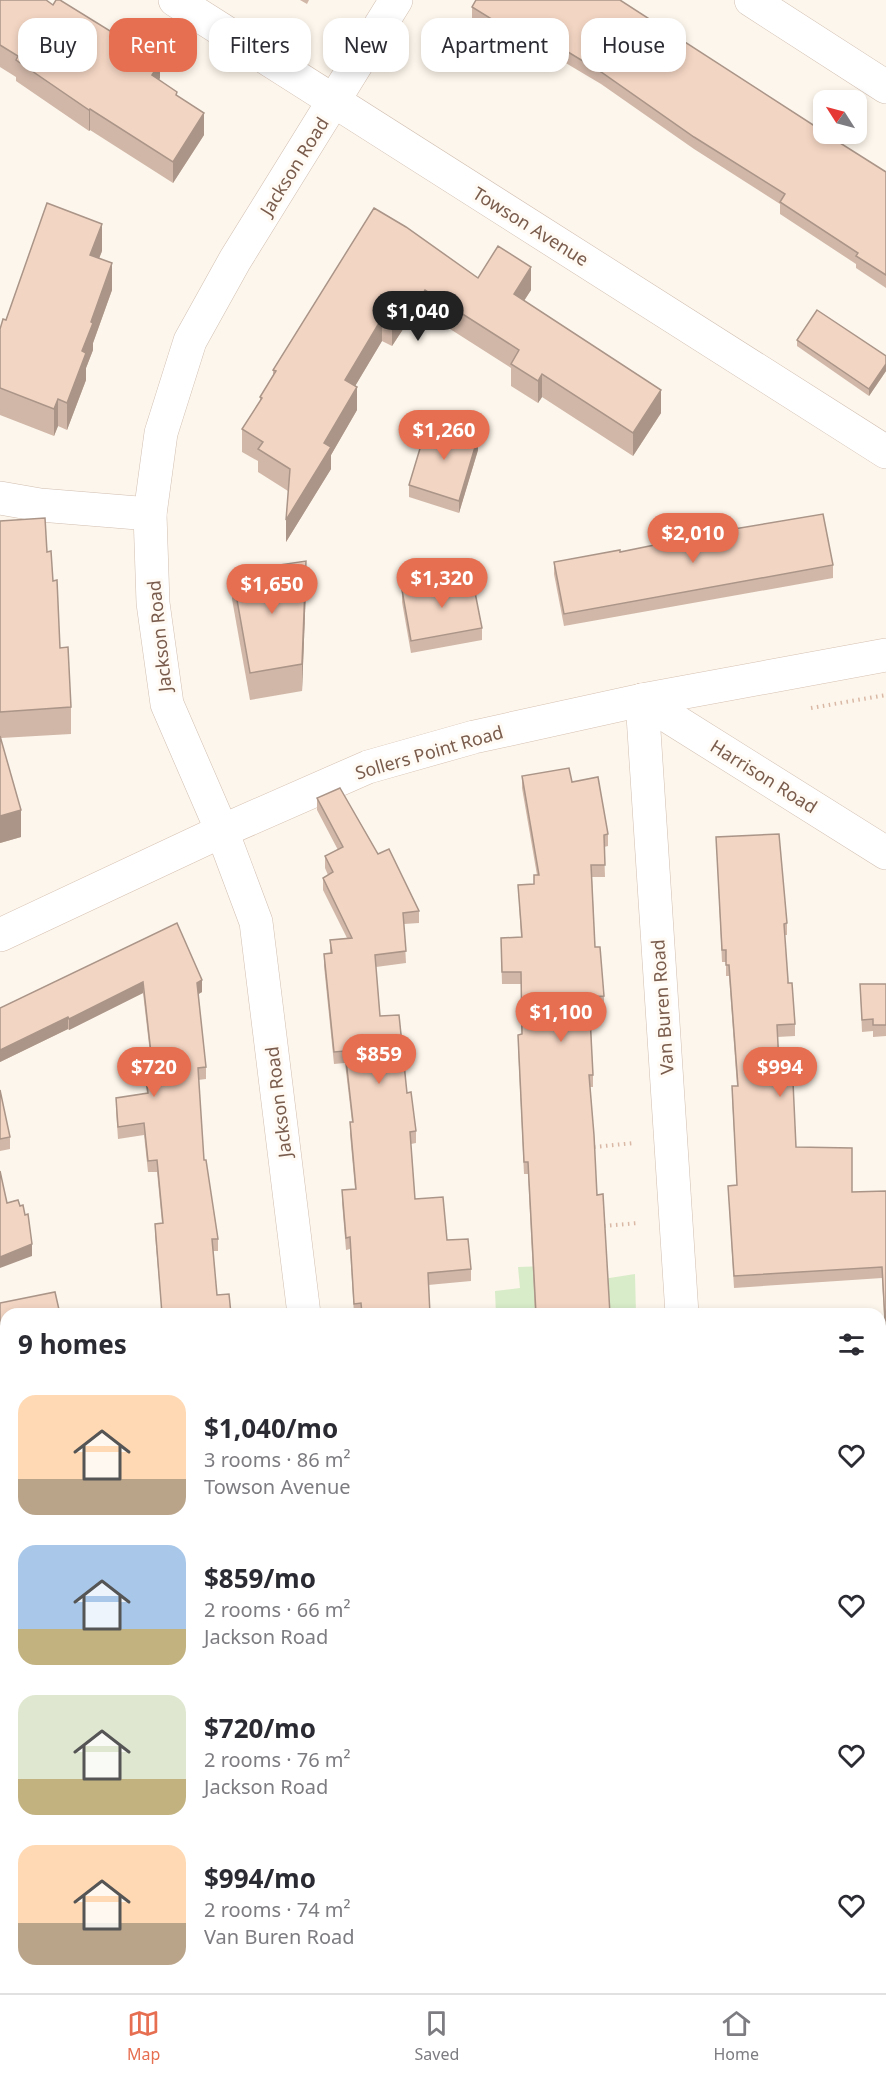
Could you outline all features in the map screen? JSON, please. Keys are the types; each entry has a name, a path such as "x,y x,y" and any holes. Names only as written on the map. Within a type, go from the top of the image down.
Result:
{"street":[{"name":"Towson Avenue","path":"176,0 886,452"},
{"name":"Jackson Road","path":"303,1308 256,922 222,831 167,705 153,603 150,514 161,433 190,341 236,260 396,0"},
{"path":"752,0 886,87"},
{"path":"0,498 40,505 150,514"},
{"name":"Sollers Point Road","path":"0,935 222,831 368,767 474,737 642,700 886,655"},
{"name":"Harrison Road","path":"642,700 886,853"},
{"name":"Van Buren Road","path":"642,700 682,1308"}],"path":[{"path":"594,1147 634,1143"},
{"path":"604,1226 638,1223"}],"green space":[{"path":"601,1264 603,1279 635,1274 636,1308 496,1308 495,1291 520,1288 518,1267"}],"building":[{"path":"0,0 46,0 53,5 56,0 60,0 89,18 18,18 18,56 0,45"},
{"path":"476,0 620,0 648,18 581,18 581,60 569,53 569,18 490,18 472,7"},
{"path":"97,23 109,30 109,72 154,72 152,75 177,92 176,95 204,113 173,162 89,110 34,72 97,72"},
{"path":"686,43 813,125 813,144 842,144 886,172 886,275 856,256 858,253 780,202 785,194 694,137 601,72 686,72"},
{"path":"47,203 102,224 90,255 112,263 82,351 86,353 67,403 58,399 54,409 0,388 0,329 3,319 6,320"},
{"path":"374,208 406,227 478,278 498,246 531,267 514,294 661,390 633,433 542,374 538,381 511,364 519,350 425,290 416,306 407,300 392,324 382,318 345,380 357,387 324,443 331,447 286,520 290,469 258,449 263,442 242,429 262,398 260,397 276,371 273,370"},
{"path":"817,310 886,356 886,364 869,389 797,340"},
{"path":"428,422 478,437 459,501 409,485"},
{"path":"823,514 833,565 564,614 554,562"},
{"path":"45,518 47,552 51,551 53,581 57,580 60,648 68,647 71,707 0,712 0,521"},
{"path":"306,561 302,664 250,673 232,572"},
{"path":"472,577 482,628 411,641 402,590"},
{"path":"0,736 21,810 0,816"},
{"path":"569,768 572,782 598,777 608,834 604,835 605,865 591,865 595,947 600,947 604,996 589,997 593,1075 589,1075 597,1195 603,1194 610,1308 536,1308 528,1162 524,1162 518,1035 522,1034 521,972 502,972 501,938 522,937 518,885 534,884 534,875 539,875 522,776"},
{"path":"340,788 378,854 389,849 419,911 403,913 406,951 375,955 380,1016 399,1015 407,1093 411,1092 416,1131 410,1132 415,1199 443,1197 447,1240 468,1239 471,1269 428,1273 430,1308 361,1308 361,1303 354,1304 350,1237 346,1238 342,1190 356,1189 350,1122 353,1122 345,1051 334,1052 324,954 332,953 330,940 352,938 323,878 333,872 325,856 343,847 317,798"},
{"path":"779,834 787,923 784,924 788,983 792,983 795,1024 777,1025 780,1083 793,1082 796,1147 852,1148 852,1192 886,1191 886,1308 882,1267 734,1276 728,1186 737,1185 732,1086 738,1086 729,965 726,965 726,950 722,950 716,837"},
{"path":"177,923 202,980 197,983 206,1067 198,1068 204,1160 206,1160 218,1239 212,1239 217,1295 229,1294 230,1308 162,1308 155,1224 163,1223 157,1160 148,1161 144,1123 118,1127 116,1098 148,1093 144,1062 152,1062 143,982 0,1050 0,1008"},
{"path":"860,984 886,984 886,1025 873,1025 873,1019 862,1020"},
{"path":"0,1090 10,1137 0,1139"},
{"path":"0,1171 7,1203 18,1200 20,1206 23,1205 25,1215 28,1214 32,1244 0,1257"},
{"path":"55,1292 59,1308 0,1308 0,1303"}]}
